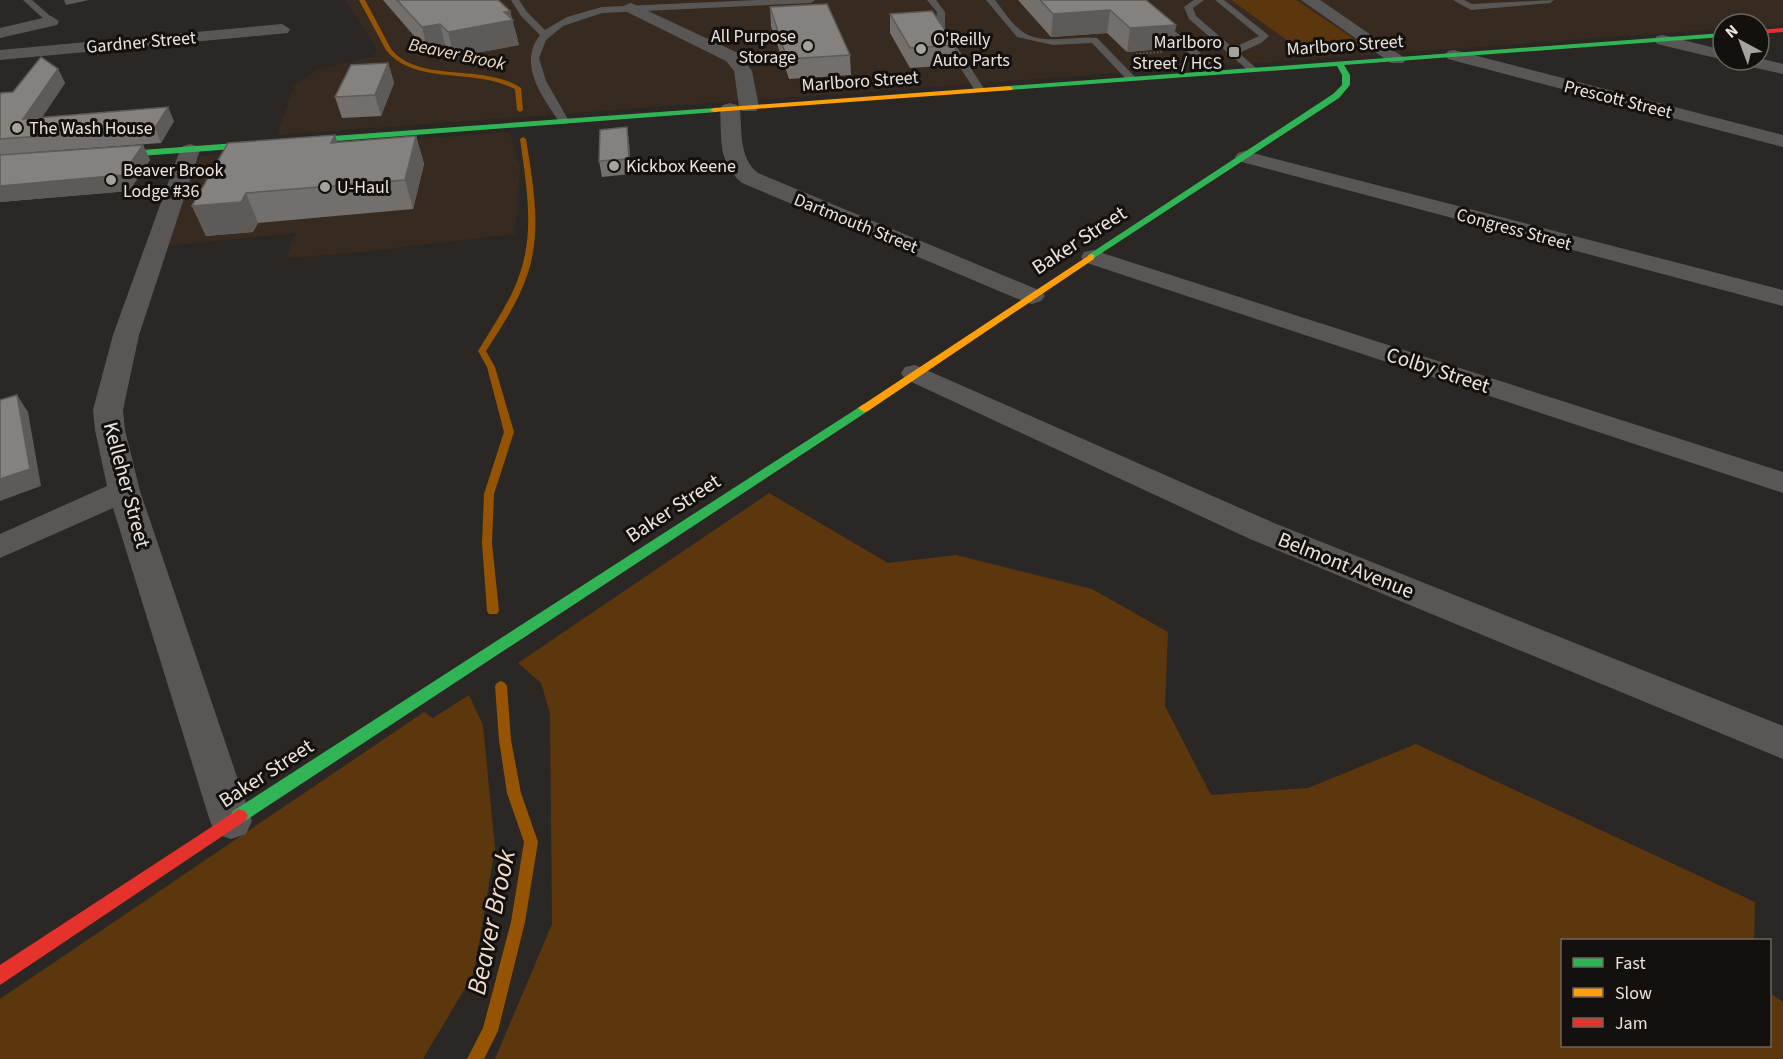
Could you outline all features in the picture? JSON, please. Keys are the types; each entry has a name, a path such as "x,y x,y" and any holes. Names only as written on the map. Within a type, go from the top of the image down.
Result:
{"street":[{"path":"1309,0 1397,58"},
{"name":"Dartmouth Street","path":"631,8 732,57 743,71 734,156 738,168 750,178 1032,296"},
{"path":"0,33 51,21"},
{"name":"Gardner Street","path":"0,55 282,29"},
{"name":"Marlboro Street","path":"83,157 1711,36"},
{"path":"1663,40 1711,52"},
{"name":"Prescott Street","path":"1454,55 1783,141"},
{"name":"Baker Street","path":"0,976 231,821 518,636 1336,96 1346,85 1347,75 1339,63"},
{"name":"Kelleher Street","path":"190,150 126,335 108,410 110,430 124,491 231,821"},
{"name":"Congress Street","path":"1245,157 1783,298"},
{"name":"Colby Street","path":"1093,257 1783,483"},
{"name":"Belmont Avenue","path":"915,373 1262,531 1783,743"},
{"path":"0,547 124,491"}],"lane":[{"path":"27,0 51,21"},
{"path":"515,0 524,14 544,34"},
{"path":"564,121 537,71 534,59 544,34 587,12 811,0"},
{"path":"931,0 941,12 940,29 980,90"},
{"path":"990,0 1020,35 1039,41 1094,40 1132,79"},
{"path":"1134,0 1216,72"},
{"path":"1200,0 1188,8 1188,12 1253,69"},
{"path":"1219,0 1264,36 1260,42 1243,45 1234,52"},
{"path":"1457,0 1472,7 1550,0"}],"path":[{"path":"1112,56 1191,50"}],"shaded area":[{"path":"345,0 1783,0 1783,25 1771,26 1771,12 1711,12 1711,30 277,135 294,86 316,70 374,56 377,49"},
{"path":"1231,0 1296,0 1369,49 1309,56"},
{"path":"510,132 520,168 515,234 353,253 286,258 295,233 167,246 199,156"},
{"path":"769,493 888,563 956,555 1092,589 1168,632 1165,706 1211,795 1308,788 1416,744 1755,902 1754,939 1561,939 1561,1047 1771,1047 1771,994 1783,1002 1783,1059 495,1059 552,924 550,713 541,683 518,663"},
{"path":"469,695 483,725 495,848 474,973 423,1059 0,1059 0,999 424,712 433,718"}],"building":[{"path":"397,0 498,0 510,11 504,12 513,20 448,32 440,24 422,27"},
{"path":"1040,0 1146,0 1176,25 1130,28 1110,10 1053,14"},
{"path":"827,4 850,55 787,59 770,7"},
{"path":"932,11 955,45 910,48 890,14"},
{"path":"41,57 58,69 23,119 168,107 155,128 0,139 1,93 13,92"},
{"path":"388,63 375,95 335,97 351,65"},
{"path":"627,127 629,159 599,161 600,130"},
{"path":"335,135 331,143 416,136 405,180 246,193 241,202 192,206 228,143"},
{"path":"143,145 122,175 0,186 0,155"},
{"path":"17,395 30,469 0,479 0,400"}],"waterway":[{"name":"Beaver Brook","path":"362,0 389,50 404,63 418,68 504,82 518,88 520,110"},
{"name":"Beaver Brook","path":"493,611 487,543 489,494 509,432 491,367 482,351 515,296 525,272 531,245 532,215 523,139"},
{"name":"Beaver Brook","path":"475,1059 490,1031 518,922 531,842 514,793 505,740 501,686"}],"traffic: fast":[{"path":"1009,88 1711,36"},
{"path":"1091,257 1336,96 1346,85 1346,75 1339,63"},
{"path":"101,156 714,110"},
{"path":"239,816 864,408"}],"traffic: slow":[{"path":"714,110 1009,88"},
{"path":"864,408 1091,257"}],"traffic: jam":[{"path":"1771,31 1783,30"},
{"path":"0,976 239,816"}],"place":[{"name":"All Purpose Storage","path":"808,46"},
{"name":"O'Reilly Auto Parts","path":"921,49"},
{"name":"Marlboro Street / HCS","path":"1234,52"},
{"name":"The Wash House","path":"17,128"},
{"name":"Kickbox Keene","path":"614,166"},
{"name":"Beaver Brook Lodge #36","path":"111,180"},
{"name":"U-Haul","path":"325,187"}]}
